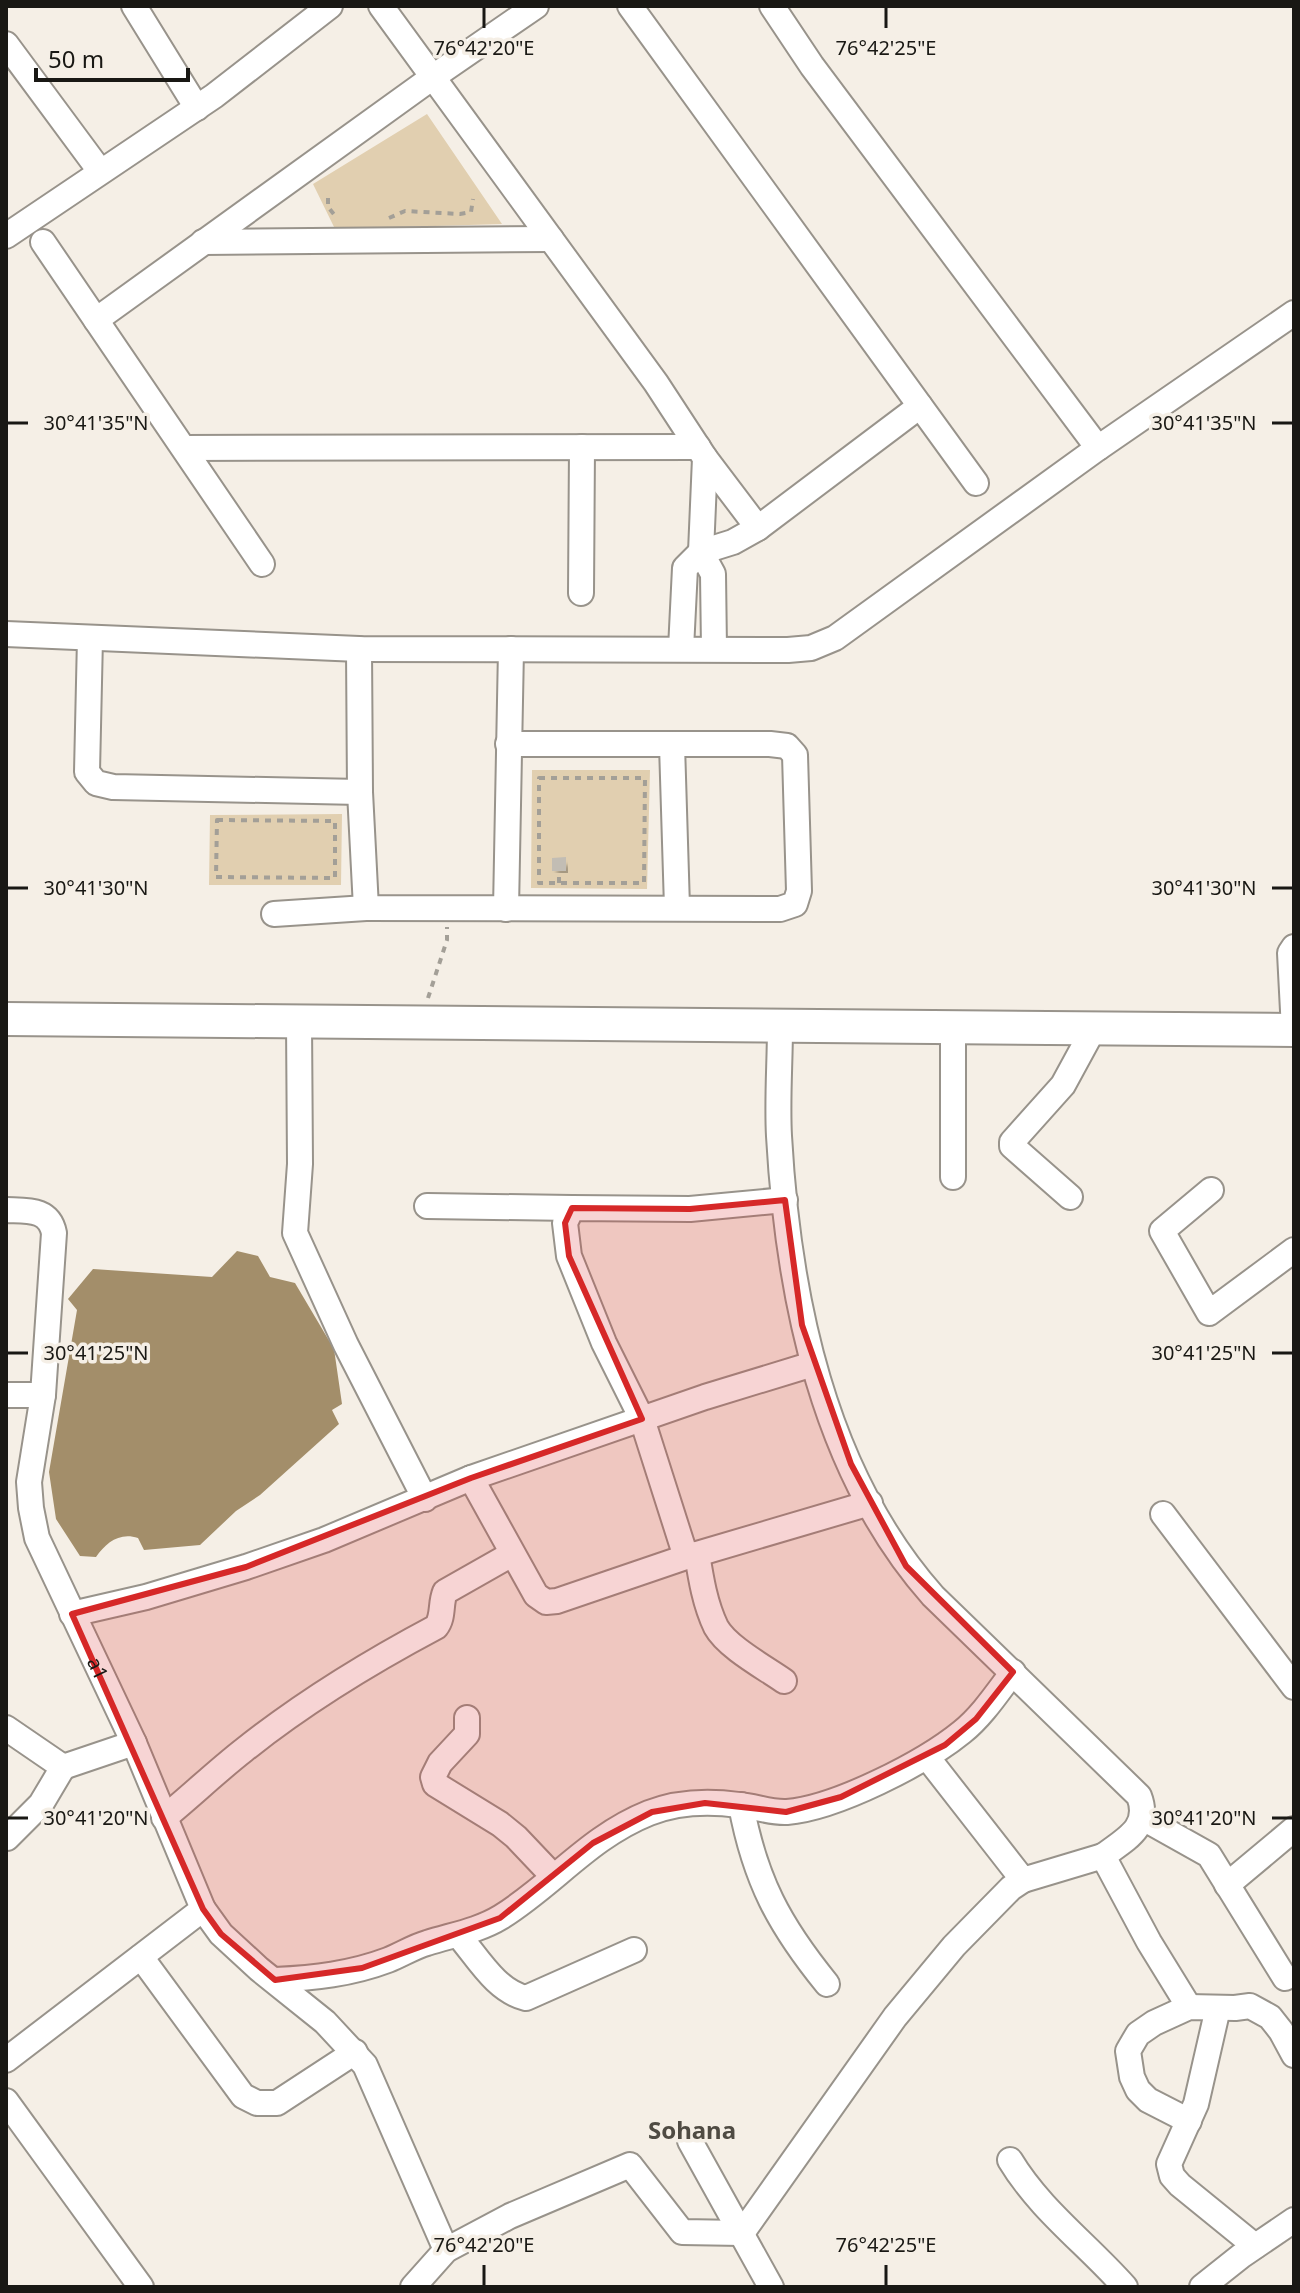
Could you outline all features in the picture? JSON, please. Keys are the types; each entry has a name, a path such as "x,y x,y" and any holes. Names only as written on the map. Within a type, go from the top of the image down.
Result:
{"street":[{"path":"134,6 197,108"},
{"path":"6,236 197,108 330,6"},
{"path":"381,6 758,528"},
{"path":"96,320 536,6"},
{"path":"630,6 976,483"},
{"path":"772,6 822,79 1098,448"},
{"path":"6,44 14,73 100,171"},
{"path":"203,242 551,239"},
{"path":"43,242 262,564"},
{"path":"6,634 359,649 811,648 835,638 1098,448 1294,313"},
{"path":"681,649 685,568 701,552 733,542 758,528 920,406"},
{"path":"184,448 582,447 702,453"},
{"path":"581,593 582,447"},
{"path":"702,453 701,552 713,574 714,649"},
{"path":"90,638 87,772 96,783 113,787 360,792"},
{"path":"359,649 360,792 366,908"},
{"path":"506,909 511,649"},
{"path":"274,914 366,908 780,909 795,904 799,876 795,755 787,746 508,744"},
{"path":"672,745 677,907"},
{"path":"6,1019 1294,1030 1290,953 1294,947"},
{"path":"299,1022 300,1164 295,1233 346,1345 425,1499"},
{"path":"742,2233 895,2017 934,1969 1011,1888 1023,1880 1103,1856 1137,1828 1143,1818 1139,1796 906,1566 870,1503 829,1412 802,1325 779,1132 780,1026"},
{"path":"953,1027 953,1177"},
{"path":"1070,1197 1012,1146 1012,1142 1063,1085 1094,1028"},
{"path":"1211,1190 1162,1231 1209,1313 1294,1250"},
{"path":"427,1206 690,1209 785,1200"},
{"path":"572,1208 565,1223 569,1256 604,1343 642,1419 717,1628 726,1640 784,1681"},
{"name":"a1","path":"6,1210 33,1211 47,1216 54,1233 43,1395 29,1482 37,1538 134,1743 203,1909 221,1934 325,2022 365,2065 446,2250"},
{"path":"72,1614 146,1597 246,1567 324,1540 471,1478 813,1364"},
{"path":"6,1395 43,1395"},
{"path":"471,1478 536,1595 546,1602 870,1503"},
{"path":"1163,1514 1294,1687"},
{"path":"164,1818 244,1749 288,1718 436,1627 441,1621 441,1601 445,1592 512,1554"},
{"path":"275,1980 304,1979 362,1968 425,1943 459,1936 500,1918 593,1843 616,1828 652,1812 705,1803 786,1812 811,1808 841,1797 927,1757 976,1719 1013,1672"},
{"path":"467,1718 467,1734 440,1763 433,1777 435,1784 516,1837 553,1876"},
{"path":"6,1728 63,1767"},
{"path":"7,1838 41,1804 63,1767 134,1743"},
{"path":"927,1757 1023,1880"},
{"path":"741,1805 748,1840 765,1892 788,1933 827,1984"},
{"path":"1143,1818 1209,1855 1290,1975 1250,2006"},
{"path":"1227,1885 1294,1829"},
{"path":"1103,1856 1149,1942 1189,2007"},
{"path":"6,2060 203,1909"},
{"path":"459,1936 503,1988 513,1995 526,1998 634,1950"},
{"path":"141,1957 243,2096 257,2103 277,2103 355,2052"},
{"path":"1189,2121 1148,2100 1138,2090 1128,2061 1128,2051 1138,2034 1162,2018 1189,2007 1250,2006 1288,2028 1294,2055"},
{"path":"1218,2008 1198,2096 1169,2164 1172,2176 1255,2246"},
{"path":"6,2101 141,2287"},
{"path":"690,2141 771,2287"},
{"path":"1010,2160 1064,2229 1095,2254 1125,2287"},
{"path":"413,2287 446,2250 510,2216 630,2165 682,2232 742,2233"},
{"path":"1202,2287 1294,2220"}],"path":[{"path":"328,198 328,207 334,216 343,221"},
{"path":"385,219 405,211 471,212 473,199"},
{"path":"539,778 645,778 644,883 559,883 539,883 539,778"},
{"path":"217,820 335,821 335,878 216,877 217,820"},
{"path":"559,871 559,883"},
{"path":"426,1023 429,991 447,940 447,909"}],"highlighted area":[{"path":"785,1200 802,1325 851,1464 906,1566 1013,1672 976,1719 945,1745 841,1797 786,1812 705,1803 652,1812 593,1843 500,1918 362,1968 275,1980 221,1934 203,1909 72,1614 246,1567 471,1478 642,1419 569,1256 565,1223 572,1208 690,1209"}],"shaded area":[{"path":"427,114 502,224 335,229 313,184"},
{"path":"532,770 650,770 647,889 531,888"},
{"path":"342,814 341,885 209,885 210,815"},
{"path":"237,1251 258,1256 270,1277 295,1283 334,1349 342,1404 332,1410 339,1424 200,1545 144,1550 138,1538 125,1536 109,1543 96,1557 80,1556 56,1519 49,1472 77,1310 68,1299 93,1269 212,1277"}],"building":[{"path":"566,857 566,871 552,871 552,858"}],"district":[{"name":"Sohana","path":"692,2129"}]}
